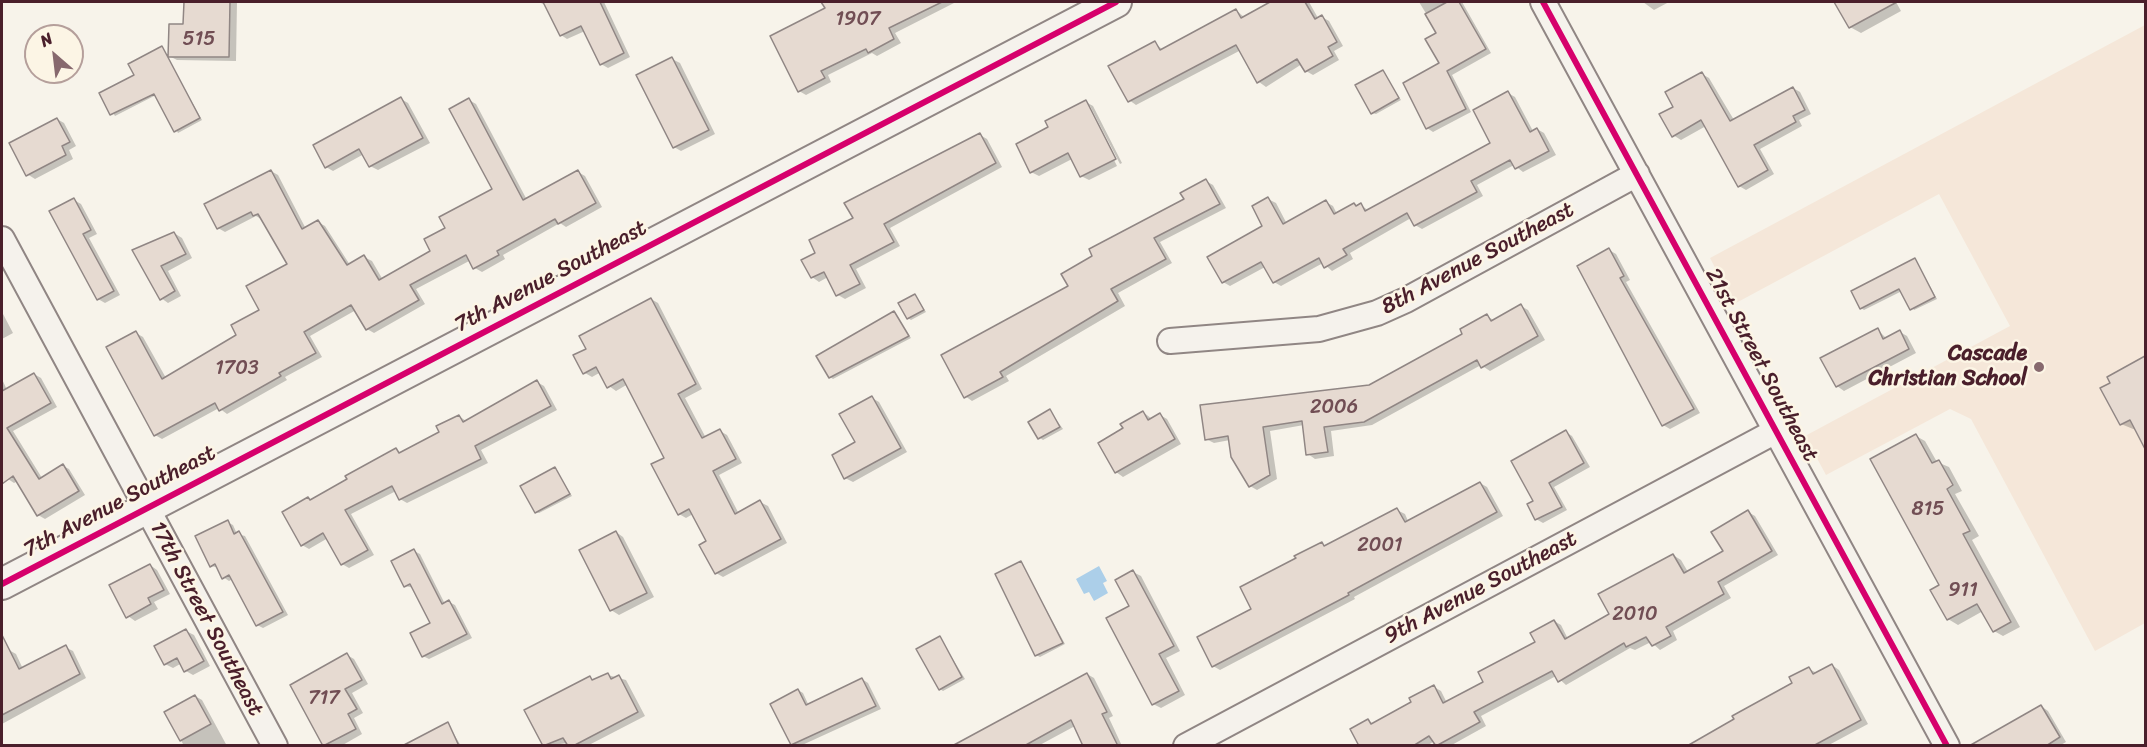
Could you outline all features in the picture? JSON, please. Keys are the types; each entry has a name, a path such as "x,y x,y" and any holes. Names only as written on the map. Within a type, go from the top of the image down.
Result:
{"street":[{"name":"7th Avenue Southeast","path":"2,584 1116,2"},
{"name":"21st Street Southeast","path":"1543,2 1945,745"},
{"name":"8th Avenue Southeast","path":"1170,341 1319,329 1377,313 1406,300 1637,174"},
{"name":"17th Street Southeast","path":"2,238 274,746"},
{"name":"9th Avenue Southeast","path":"1186,746 1776,431"}],"shaded area":[{"name":"Cascade Christian School","path":"2145,25 2145,623 2095,651 1971,419 1950,409 1826,475 1805,436 2010,326 1939,194 1734,304 1710,258"}],"water":[{"path":"1099,566 1107,581 1103,583 1108,593 1094,601 1089,592 1084,594 1076,579"}],"building":[{"path":"184,2 230,2 229,57 168,57 169,24 183,24"},
{"path":"543,2 600,2 624,53 600,65 581,26 560,36"},
{"path":"821,2 942,2 889,28 894,39 868,53 866,49 821,71 825,78 798,92 770,36 825,8"},
{"path":"1270,2 1305,2 1315,19 1322,15 1337,42 1328,47 1333,56 1305,72 1297,59 1257,83 1236,45 1128,102 1108,66 1155,41 1160,50 1236,9 1241,18"},
{"path":"1447,2 1459,2 1486,49 1447,71 1466,109 1426,129 1403,83 1439,63 1425,39 1436,33 1425,14"},
{"path":"1834,2 1897,2 1849,28"},
{"path":"162,46 200,118 174,132 154,94 110,115 99,93 134,75 128,64"},
{"path":"672,57 709,130 673,148 636,75"},
{"path":"1383,70 1399,98 1371,114 1355,85"},
{"path":"1702,72 1730,121 1793,87 1805,110 1793,116 1796,122 1754,145 1768,170 1738,187 1701,120 1672,137 1659,114 1673,107 1665,92"},
{"path":"1508,91 1530,132 1537,128 1549,151 1515,169 1510,160 1471,181 1477,192 1414,226 1407,213 1343,249 1347,255 1324,268 1319,258 1273,283 1261,262 1222,283 1207,257 1262,226 1252,206 1268,197 1283,224 1326,200 1334,214 1354,203 1356,206 1361,203 1365,211 1490,143 1473,110"},
{"path":"401,97 423,138 369,167 359,149 325,168 313,145"},
{"path":"469,98 523,200 578,170 596,203 558,224 555,219 497,251 499,255 473,269 466,255 410,285 419,300 366,330 351,305 304,332 316,353 279,373 281,376 219,411 215,403 154,436 106,347 136,331 162,379 236,335 231,325 259,310 246,286 287,264 258,214 253,216 251,212 217,229 204,204 271,170 302,229 318,220 347,265 364,255 379,280 430,251 424,239 445,228 439,217 492,189 449,109"},
{"path":"1086,100 1116,159 1080,177 1068,153 1030,173 1016,144 1048,127 1045,121"},
{"path":"57,118 70,142 62,146 66,155 26,176 9,143"},
{"path":"980,133 996,163 884,224 894,242 850,265 860,284 836,296 824,272 811,278 801,260 815,253 809,240 853,218 844,203"},
{"path":"1206,179 1220,204 1154,238 1166,259 1111,289 1118,301 1000,372 1003,377 964,398 941,355 1068,286 1061,274 1092,256 1089,249 1184,199 1180,193"},
{"path":"74,198 91,230 83,234 114,291 97,300 49,211"},
{"path":"174,232 186,254 161,266 175,291 160,300 132,250"},
{"path":"1609,248 1624,276 1620,278 1694,409 1662,426 1577,266"},
{"path":"1915,258 1935,297 1910,310 1899,289 1860,309 1851,291"},
{"path":"915,294 924,310 907,319 898,303"},
{"path":"651,298 696,384 678,394 702,438 720,429 736,459 713,471 735,514 760,500 781,539 715,574 699,545 706,541 689,509 678,515 651,464 664,458 623,379 607,388 596,367 583,374 573,355 586,349 579,336"},
{"path":"1521,304 1538,336 1481,368 1477,360 1364,422 1324,427 1328,452 1306,455 1302,421 1263,427 1270,475 1249,487 1231,457 1228,436 1205,440 1200,405 1369,385 1462,334 1460,329 1487,314 1491,321"},
{"path":"894,311 909,336 829,378 816,356"},
{"path":"1878,328 1883,339 1900,330 1909,349 1836,387 1820,358"},
{"path":"2145,356 2145,449 2130,420 2120,425 2100,388 2110,383 2107,377"},
{"path":"34,373 51,403 7,428 39,479 63,464 79,491 37,516 13,476 2,484 2,391"},
{"path":"537,380 551,406 475,446 481,459 399,500 392,486 345,510 368,550 341,565 323,533 301,546 282,512 308,497 310,500 347,479 345,476 396,448 399,453 439,432 436,426 459,415 463,422"},
{"path":"872,396 901,448 844,479 832,455 855,442 839,414"},
{"path":"1050,409 1060,427 1038,439 1028,422"},
{"path":"1143,411 1148,420 1160,413 1175,439 1115,473 1098,443 1123,428 1120,424"},
{"path":"1566,430 1584,463 1549,483 1562,507 1535,520 1527,504 1533,501 1511,461"},
{"path":"1916,434 1932,463 1939,460 1953,485 1947,489 1970,531 1963,534 2011,622 1993,632 1977,604 1947,620 1930,590 1939,585 1870,459"},
{"path":"555,467 570,494 535,513 520,486"},
{"path":"1480,482 1497,512 1348,593 1349,595 1212,667 1197,637 1251,609 1240,587 1296,558 1294,556 1322,542 1324,546 1397,508 1405,522"},
{"path":"1748,510 1772,551 1718,582 1724,594 1666,627 1671,636 1652,646 1646,637 1626,647 1624,643 1558,682 1552,671 1474,712 1480,722 1436,746 1429,736 1413,746 1359,746 1350,729 1368,719 1371,724 1411,702 1409,698 1434,685 1443,703 1483,682 1478,672 1535,642 1530,633 1554,620 1565,639 1609,614 1598,594 1673,554 1684,573 1723,551 1711,532"},
{"path":"228,520 234,534 239,531 283,612 256,626 229,575 222,579 215,564 210,567 195,536"},
{"path":"616,531 647,593 610,611 579,550"},
{"path":"414,549 442,604 449,600 467,634 422,657 410,633 430,623 410,584 404,587 391,561"},
{"path":"1021,561 1063,643 1035,656 995,574"},
{"path":"150,564 164,590 148,598 151,604 126,618 109,585"},
{"path":"1133,570 1174,646 1159,654 1179,691 1152,705 1106,618 1129,606 1115,580"},
{"path":"186,629 204,661 184,672 177,658 164,665 154,646"},
{"path":"2,635 19,669 66,645 80,674 2,715"},
{"path":"940,636 962,677 939,690 916,649"},
{"path":"347,653 362,680 345,689 357,709 348,714 356,729 323,746 290,685"},
{"path":"1832,664 1861,720 1813,746 1687,746 1734,719 1732,716 1792,683 1789,677 1809,667 1813,674"},
{"path":"608,673 611,679 619,675 638,712 573,746 568,746 563,738 543,746 524,710 590,676 592,680"},
{"path":"1087,673 1107,712 1102,714 1118,746 1083,746 1071,720 1024,746 952,746"},
{"path":"862,678 876,706 791,745 770,704 798,689 806,705"},
{"path":"195,695 211,724 180,741 164,712"},
{"path":"2041,705 2060,737 2046,746 1969,746"},
{"path":"448,722 459,746 402,746"}],"cycle path":[{"path":"2,584 1116,2"},
{"path":"1543,2 1947,746"}],"place":[{"name":"Cascade Christian School","path":"2039,367"}]}
